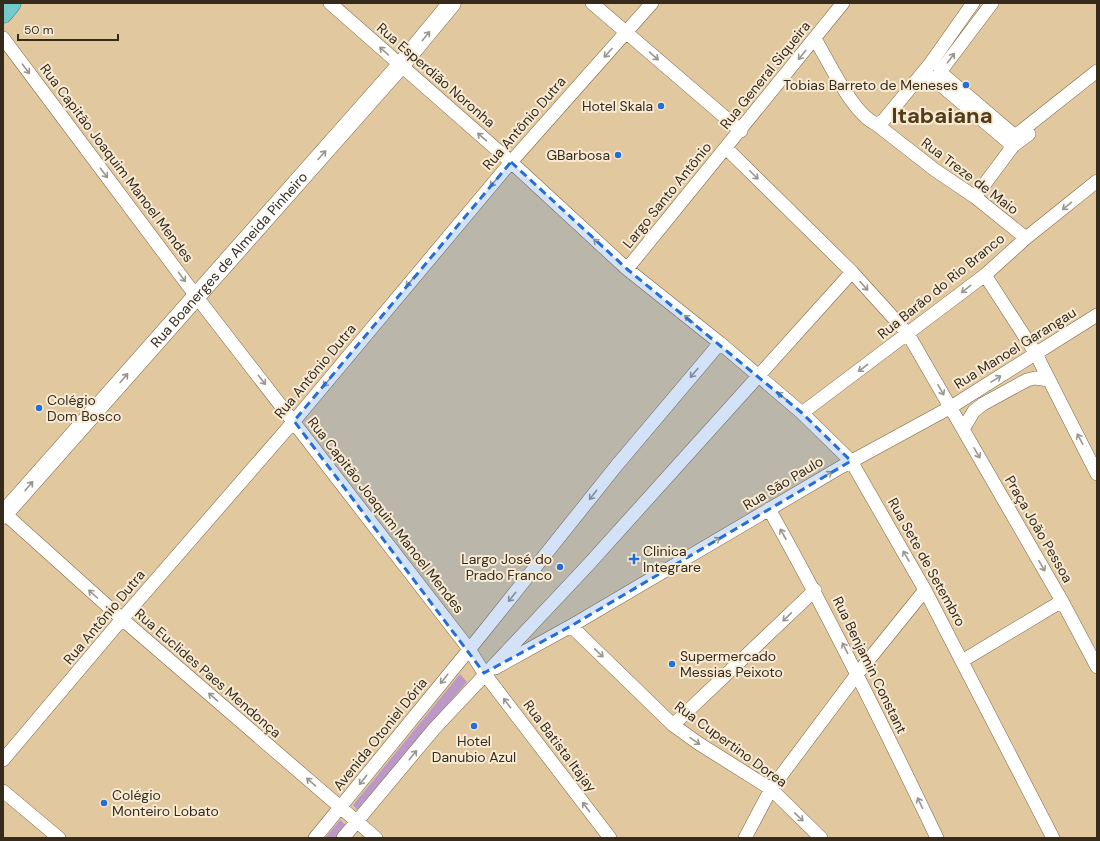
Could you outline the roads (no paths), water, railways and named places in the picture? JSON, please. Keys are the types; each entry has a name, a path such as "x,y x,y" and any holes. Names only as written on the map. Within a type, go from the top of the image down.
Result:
{"main road":[{"path":"3,13 11,3"}],"street":[{"name":"Rua Esperdião Noronha","path":"330,3 511,162 627,269"},
{"name":"Rua Boanerges de Almeida Pinheiro","path":"3,513 400,66 452,3"},
{"path":"592,3 741,130"},
{"name":"Rua Antônio Dutra","path":"3,760 122,619 294,421 511,162 652,3"},
{"name":"Rua General Siqueira","path":"726,148 843,3"},
{"path":"931,69 973,3"},
{"path":"880,122 992,3"},
{"name":"Rua Capitão Joaquim Manoel Mendes","path":"3,38 196,296 469,649 484,673"},
{"name":"Rua Treze de Maio","path":"815,39 853,103 869,121 880,122 935,170 975,197 1026,238"},
{"path":"931,69 1014,141"},
{"path":"975,197 1014,141 1090,83 1097,71"},
{"name":"Largo Santo Antônio","path":"720,343 627,269 726,148 852,272 908,334"},
{"name":"Rua Barão do Rio Branco","path":"802,413 908,334 985,274 1026,238 1097,182"},
{"path":"343,838 434,729 484,673 593,560 852,272"},
{"path":"985,274 1036,354 1097,474"},
{"name":"Rua Manoel Garangau","path":"951,407 1097,315"},
{"name":"Praça João Pessoa","path":"908,334 1062,601 1097,667"},
{"name":"Rua Sete de Setembro","path":"720,343 802,413 851,461 925,590 1053,838"},
{"name":"Avenida Otoniel Dória","path":"315,838 341,808 617,465 720,343"},
{"path":"963,429 974,411 983,404 1027,380 1035,378 1049,380"},
{"name":"Rua São Paulo","path":"484,673 634,590 851,461 951,407"},
{"name":"Rua Benjamin Constant","path":"770,509 815,590 858,673 937,838"},
{"name":"Rua Euclides Paes Mendonça","path":"3,513 122,619 376,838"},
{"path":"673,725 815,590"},
{"path":"745,838 771,789 858,673 925,590"},
{"path":"962,661 1062,601"},
{"name":"Rua Cupertino Dorea","path":"571,626 673,725 698,743 771,789 821,838"},
{"name":"Rua Batista Itajay","path":"484,673 610,838"},
{"path":"3,791 58,838"}],"place":[{"name":"Tobias Barreto de Meneses","path":"966,85"},
{"name":"Hotel Skala","path":"661,106"},
{"name":"GBarbosa","path":"618,155"},
{"name":"Colégio Dom Bosco","path":"39,408"},
{"name":"Clinica Integrare","path":"634,559"},
{"name":"Largo José do Prado Franco","path":"560,567"},
{"name":"Supermercado Messias Peixoto","path":"672,664"},
{"name":"Hotel Danubio Azul","path":"474,726"},
{"name":"Colégio Monteiro Lobato","path":"104,803"}],"district":[{"name":"Itabaiana","path":"942,115"}]}
